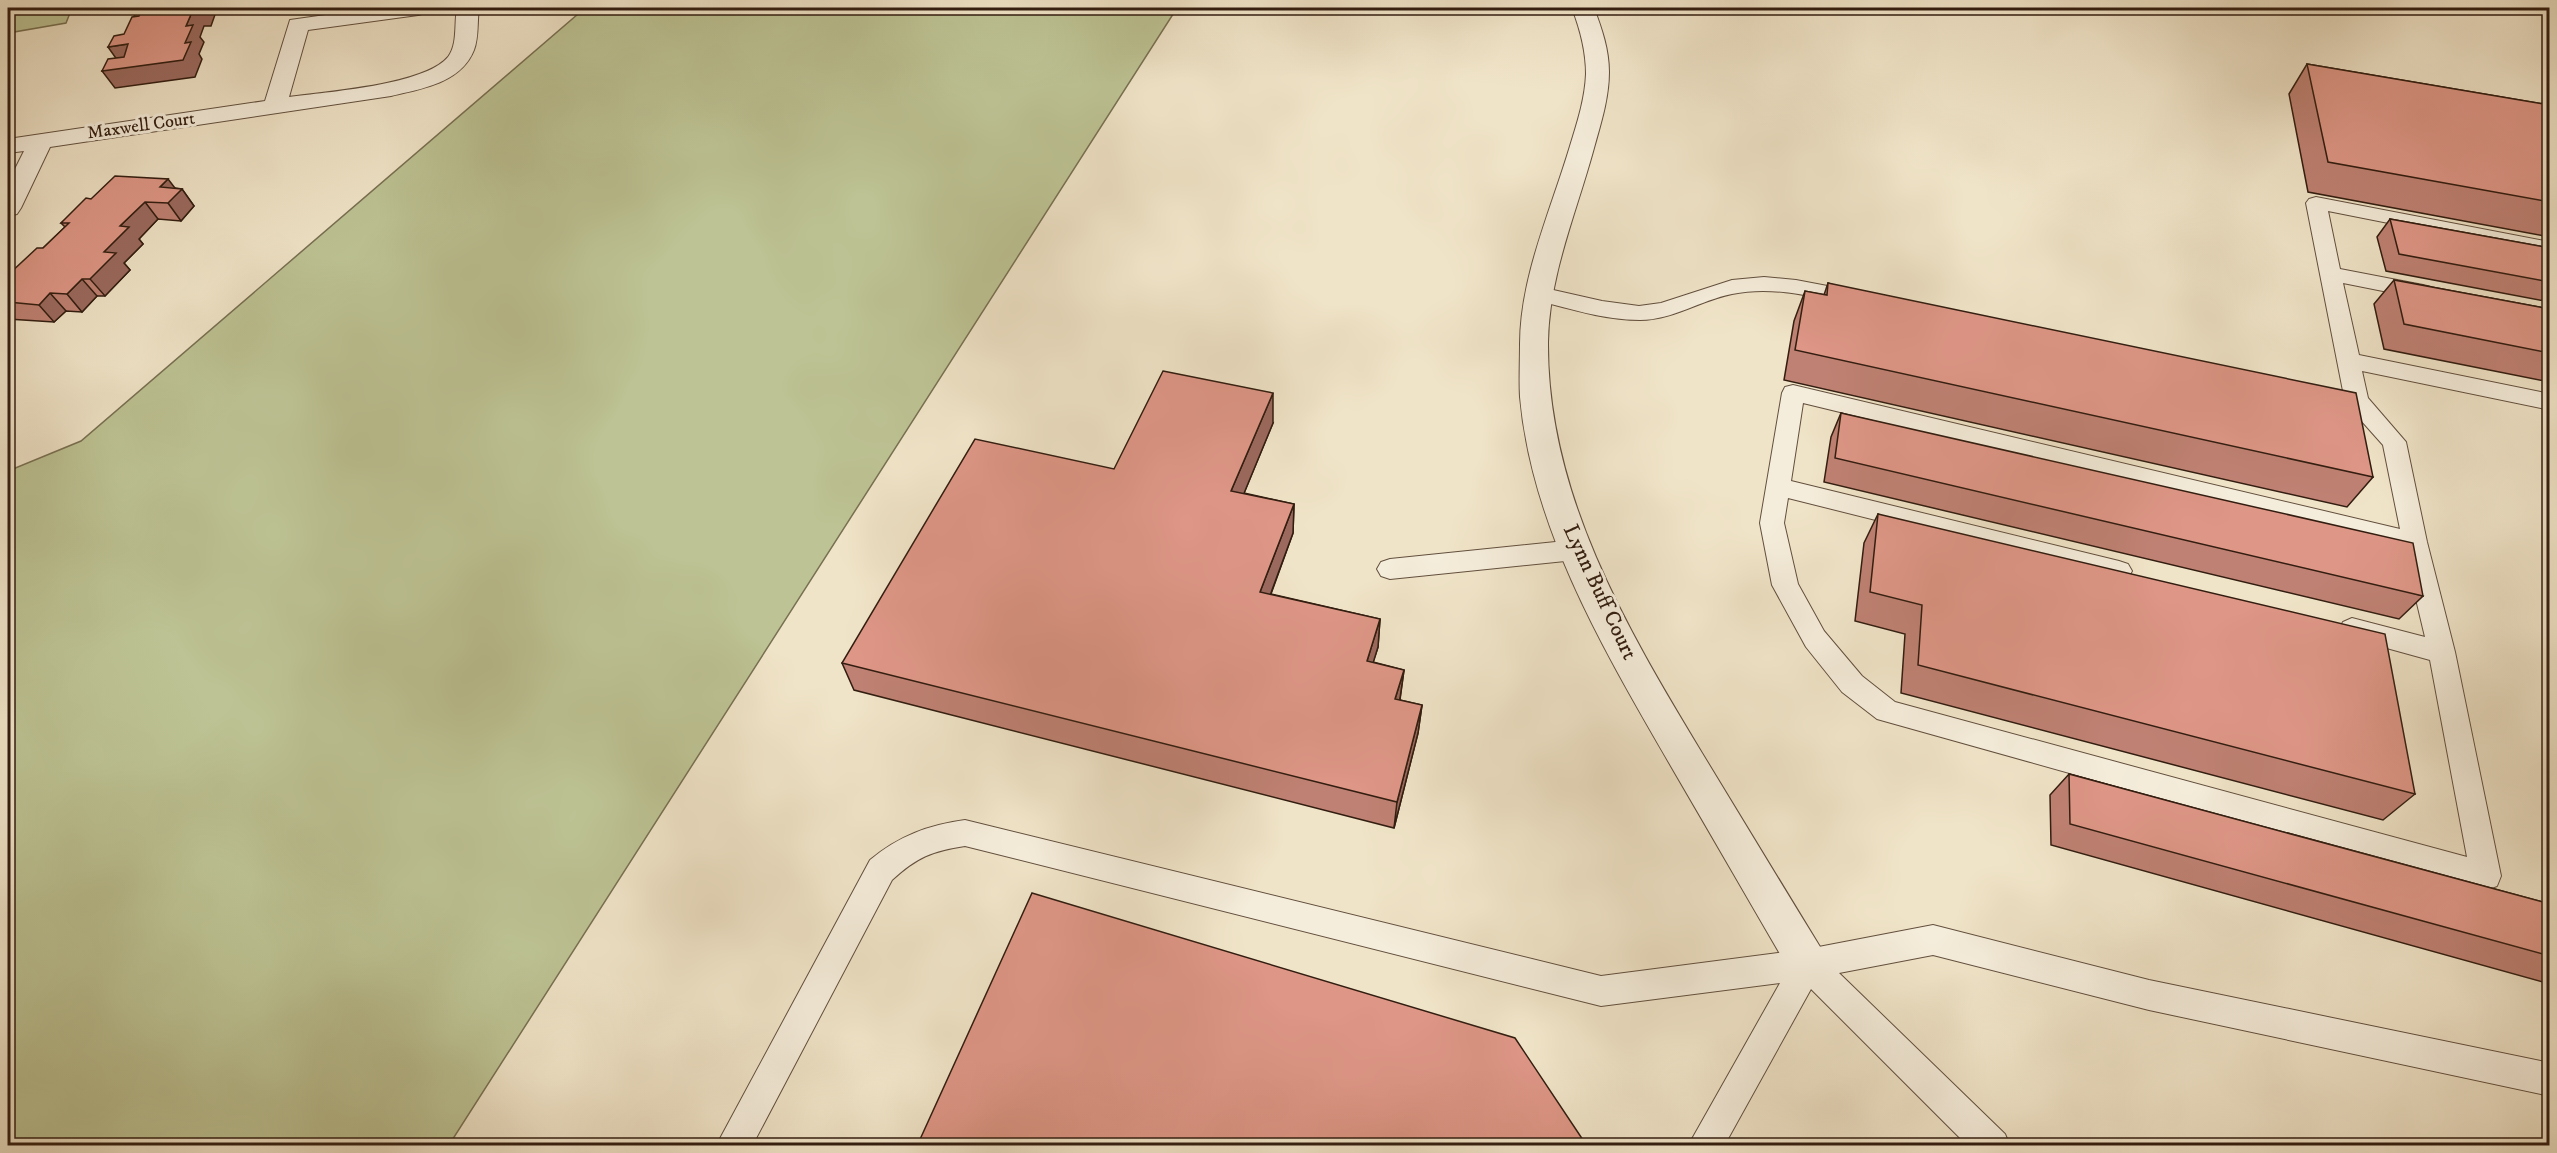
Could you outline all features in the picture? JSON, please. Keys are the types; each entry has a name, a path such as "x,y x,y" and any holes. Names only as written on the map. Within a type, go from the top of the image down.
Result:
{"street":[{"path":"274,106 298,25 418,8"},
{"name":"Maxwell Court","path":"8,146 391,89 431,79 453,64 463,50 468,8"},
{"name":"Lynn Buff Court","path":"1583,8 1589,22 1598,64 1593,110 1540,294 1534,341 1535,404 1547,462 1575,550 1654,706 1808,964"},
{"path":"8,208 41,141"}],"lane":[{"path":"2415,542 1793,393 1772,523 1785,585 1815,639 1852,684 1887,711 2486,876 2442,652 2415,542 2394,442 2357,401 2316,203 2550,249"},
{"path":"2331,274 2446,297"},
{"path":"1540,294 1607,309 1641,313 1662,310 1729,287 1750,284 1788,285 1882,304"},
{"path":"2349,361 2550,402"},
{"path":"2324,394 2357,401"},
{"path":"1777,486 2144,578"},
{"path":"1390,569 1575,550"},
{"path":"2327,623 2442,652"},
{"path":"733,1146 881,870 903,850 934,837 965,833 1601,991 1808,964 1933,940 2149,995 2550,1080"},
{"path":"1705,1146 1808,964"},
{"path":"1808,964 1993,1146"}],"green space":[{"path":"8,8 72,8 66,23 8,33"},
{"path":"585,8 1177,8 449,1145 8,1145 8,471 81,441"}],"building":[{"path":"143,8 200,8 193,10 186,26 193,25 185,43 191,42 183,60 102,71 108,59 124,57 128,44 108,47 114,36 124,34 132,17 139,16"},
{"path":"2307,64 2550,105 2550,202 2328,162"},
{"path":"115,176 168,179 160,187 182,189 168,203 145,202 120,226 129,227 104,252 116,253 90,279 82,279 67,294 50,293 39,305 8,302 8,274 37,248 43,248 69,223 61,223 86,198 91,199"},
{"path":"2390,219 2550,248 2550,282 2399,254"},
{"path":"2394,280 2550,309 2550,353 2404,324"},
{"path":"1828,283 2356,393 2373,477 1795,350 1805,291 1827,295"},
{"path":"1163,371 1273,393 1231,491 1294,504 1260,592 1380,619 1367,661 1404,670 1395,699 1422,705 1397,802 842,663 975,439 1114,469"},
{"path":"1841,413 2413,543 2423,596 1835,458"},
{"path":"1878,514 2385,634 2415,794 1918,665 1922,605 1870,592"},
{"path":"2069,774 2550,904 2550,956 2070,824"},
{"path":"1032,893 1515,1038 1583,1140 1582,1146 917,1146"}]}
